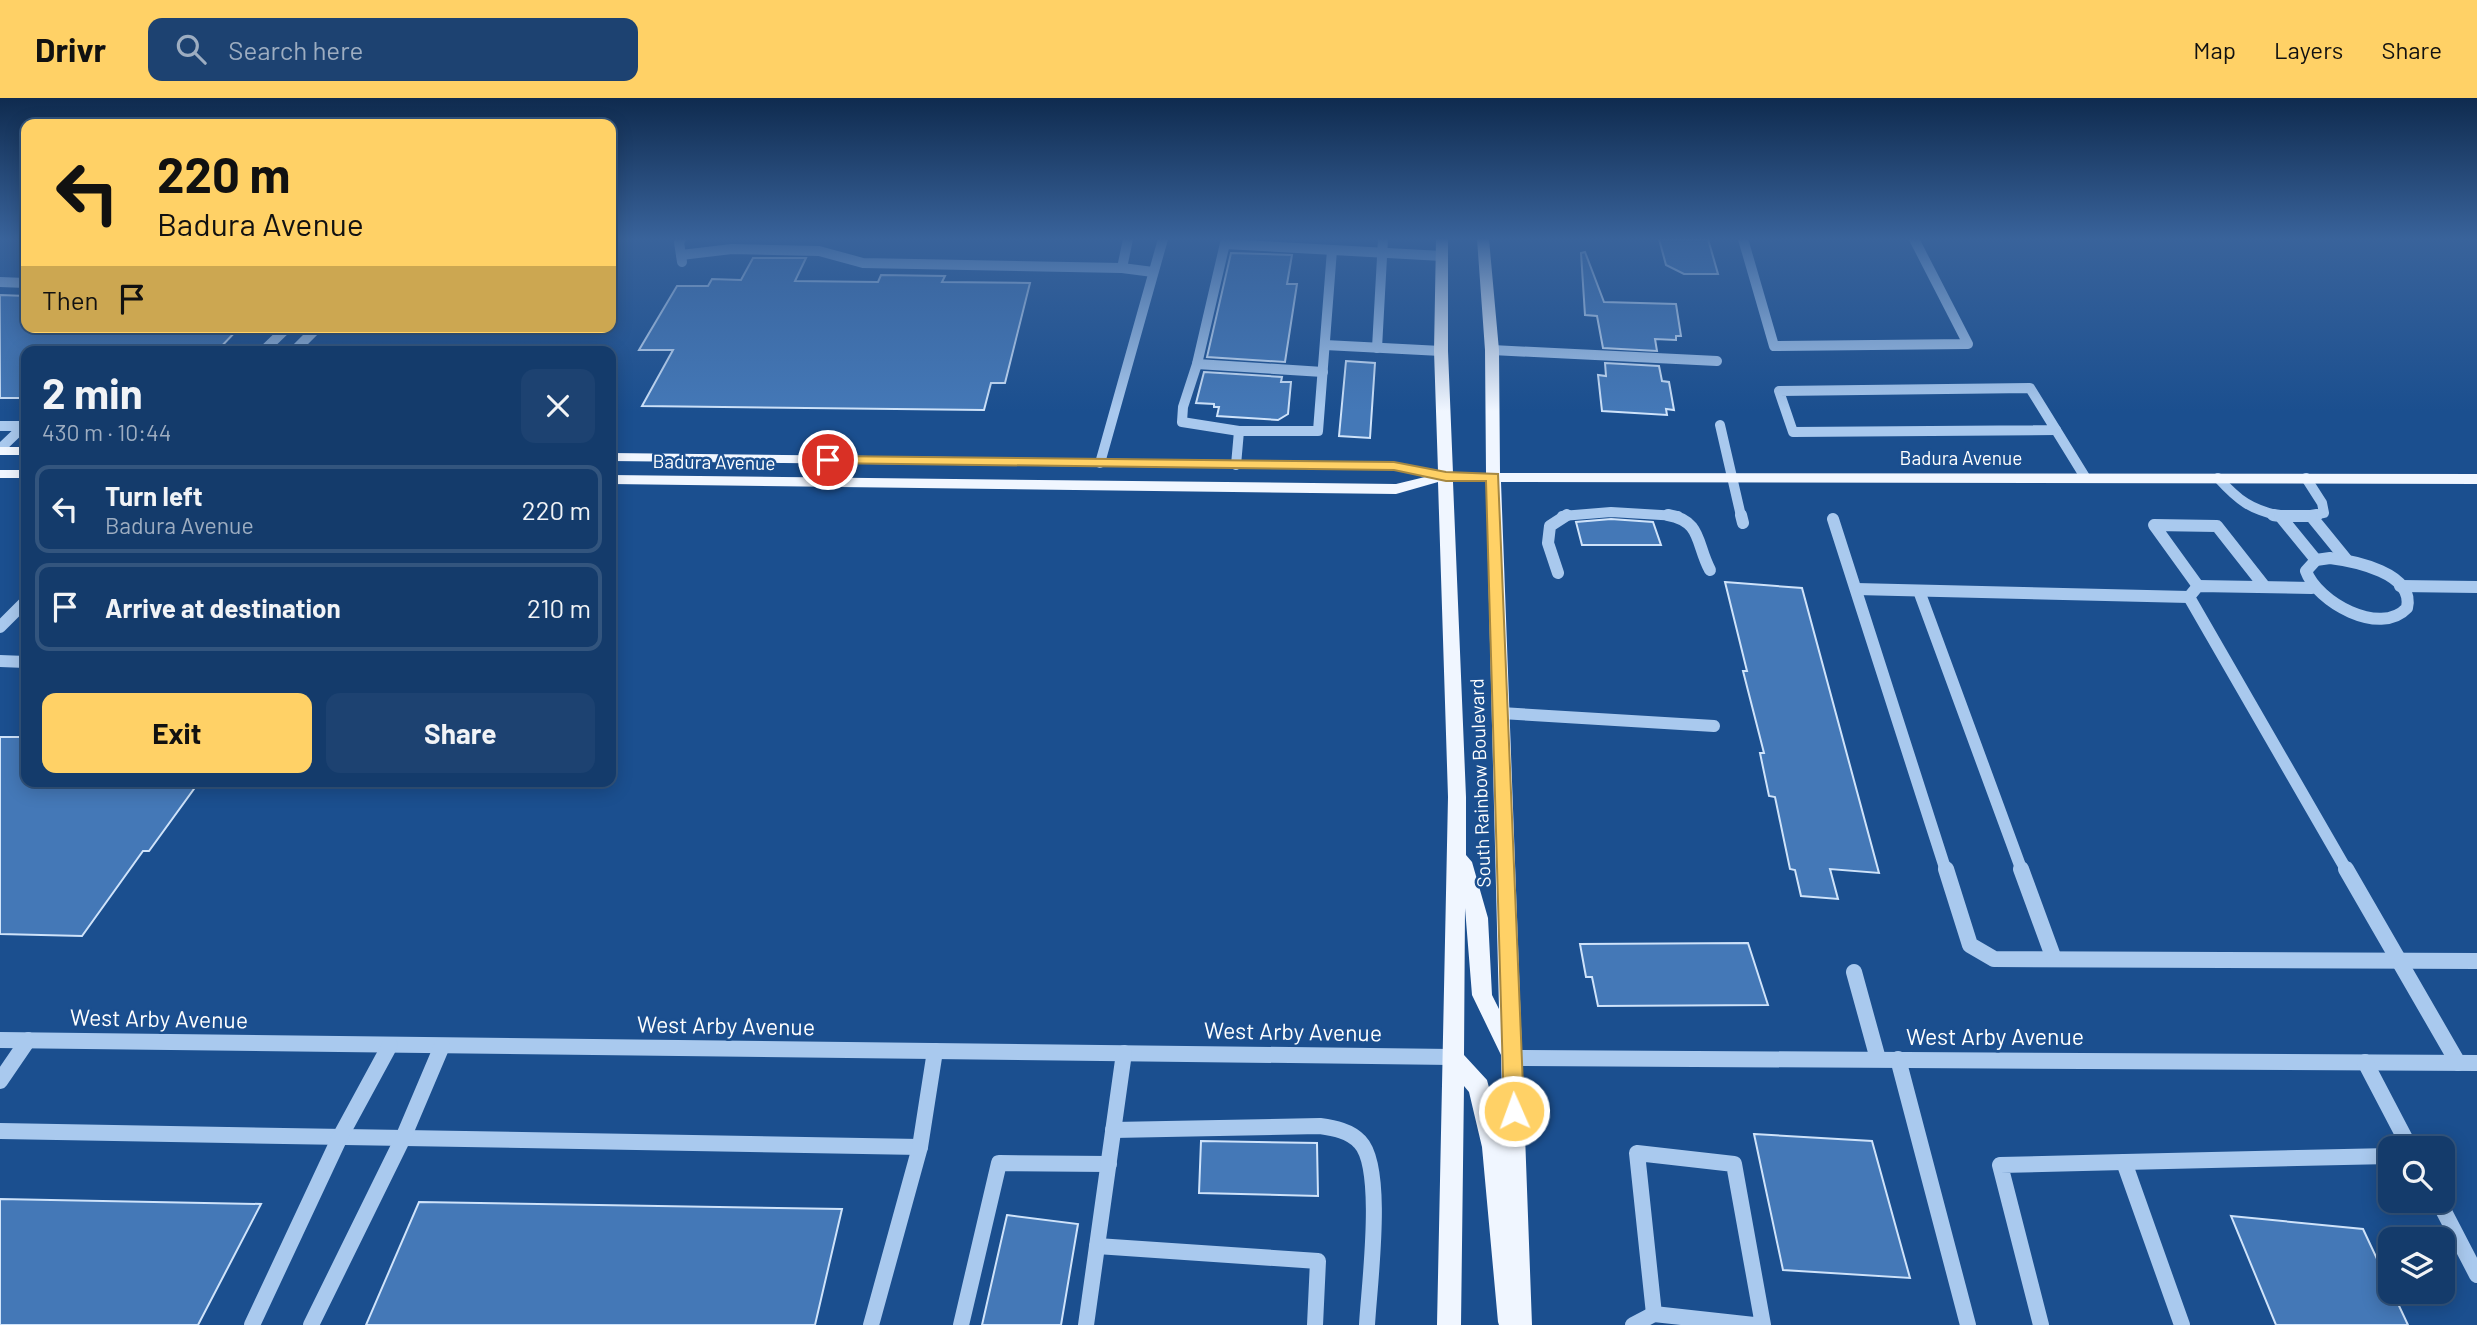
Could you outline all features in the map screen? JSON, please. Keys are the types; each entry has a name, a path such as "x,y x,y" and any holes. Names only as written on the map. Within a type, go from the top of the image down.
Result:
{"main road":[{"name":"South Rainbow Boulevard","path":"1442,296 1441,351 1457,797 1449,1325"},
{"name":"South Rainbow Boulevard","path":"1488,296 1492,350 1493,477 1520,1325"},
{"path":"0,450 21,451"},
{"name":"Badura Avenue","path":"616,457 1394,466 1446,477 2477,479"},
{"path":"1096,486 1100,463"},
{"path":"0,474 21,474"},
{"name":"Badura Avenue","path":"616,480 1396,489 1446,477"},
{"path":"1456,841 1478,918 1482,995 1513,1058"},
{"path":"1452,1057 1479,1087 1493,1147 1510,1325"}],"street":[{"path":"1100,463 1146,296"},
{"path":"1213,296 1197,364 1182,407 1182,422 1239,431 1318,431 1329,296"},
{"path":"1377,348 1380,296"},
{"path":"1759,296 1774,346 1968,344 1943,296"},
{"path":"268,346 282,333"},
{"path":"299,346 312,333"},
{"path":"1325,345 1441,351"},
{"path":"1492,350 1717,361"},
{"path":"1197,364 1323,372"},
{"path":"2056,430 1793,432 1779,391 2031,388 2085,477"},
{"path":"1720,425 1743,523"},
{"path":"0,426 21,426"},
{"path":"0,450 21,430"},
{"path":"1236,465 1239,431"},
{"path":"2218,478 2235,497 2257,511 2280,516 2311,516 2324,513 2322,503 2306,478"},
{"path":"1558,573 1548,534 1550,526 1569,514 1659,512 1681,516 1693,527 1702,557 1710,569"},
{"path":"2280,516 2316,560"},
{"path":"2311,516 2346,559"},
{"path":"1833,519 1970,945 1994,959 2477,961"},
{"path":"2264,587 2217,526 2154,525 2458,1063"},
{"path":"2346,559 2376,569 2400,586 2409,604 2405,611 2397,616 2384,618 2352,613 2336,606 2312,588 2306,571 2316,560 2346,559"},
{"path":"2400,586 2477,587"},
{"path":"1856,589 2193,592 2264,587 2312,588"},
{"path":"1919,590 2054,959"},
{"path":"0,627 21,606"},
{"path":"0,661 21,662"},
{"path":"1501,713 1714,726"},
{"path":"1854,972 1878,1059"},
{"name":"West Arby Avenue","path":"0,1040 1452,1057"},
{"path":"0,1081 28,1040"},
{"path":"252,1325 340,1137 390,1045"},
{"path":"310,1325 402,1138 442,1046"},
{"path":"871,1325 920,1147 935,1051"},
{"path":"1086,1325 1124,1053"},
{"name":"West Arby Avenue","path":"1513,1058 2477,1063"},
{"path":"1898,1059 1968,1325"},
{"path":"2365,1062 2404,1136"},
{"path":"1114,1130 1320,1126 1334,1127 1359,1138 1372,1165 1374,1181 1367,1325"},
{"path":"0,1130 920,1147"},
{"path":"1654,1314 1637,1153 1734,1164 1763,1325"},
{"path":"2041,1325 2000,1165 2378,1156"},
{"path":"2124,1162 2182,1325"},
{"path":"961,1325 999,1163 1109,1164"},
{"path":"2445,1213 2477,1275"},
{"path":"1097,1246 1318,1261 1315,1325"},
{"path":"1633,1325 1654,1314 1754,1325"}],"building":[{"path":"0,296 21,296 21,333 234,333 222,346 21,346 21,398 0,398"},
{"path":"671,296 1027,296 1005,383 991,383 984,410 642,406 673,350 639,350"},
{"path":"1221,296 1295,296 1285,362 1207,357"},
{"path":"1584,296 1602,296 1604,302 1676,304 1681,336 1676,336 1676,340 1655,339 1657,351 1603,348 1597,316 1585,315"},
{"path":"1346,361 1375,363 1370,438 1339,436"},
{"path":"1605,363 1659,366 1662,381 1669,382 1674,410 1666,409 1667,415 1602,411 1598,375 1606,376"},
{"path":"1204,372 1282,377 1281,382 1291,382 1288,414 1278,420 1217,416 1219,407 1196,403"},
{"path":"1611,519 1653,522 1661,545 1582,545 1576,522"},
{"path":"1725,582 1802,588 1879,873 1830,869 1838,899 1801,896 1795,870 1790,869 1775,797 1769,796 1760,753 1764,753 1743,671 1747,671"},
{"path":"0,737 21,737 21,787 195,787 149,851 143,851 82,936 0,934"},
{"path":"1748,943 1768,1005 1598,1006 1592,977 1586,977 1580,944"},
{"path":"1754,1134 1872,1141 1910,1278 1783,1270"},
{"path":"1201,1141 1317,1143 1318,1196 1199,1193"},
{"path":"0,1199 261,1204 198,1325 0,1325"},
{"path":"419,1202 842,1209 815,1325 366,1325"},
{"path":"1007,1215 1078,1224 1061,1325 982,1325"},
{"path":"2231,1216 2363,1229 2378,1261 2378,1304 2398,1304 2408,1325 2276,1325"}],"route":[{"path":"828,460 1394,466 1446,477 1493,477 1514,1111"}]}
